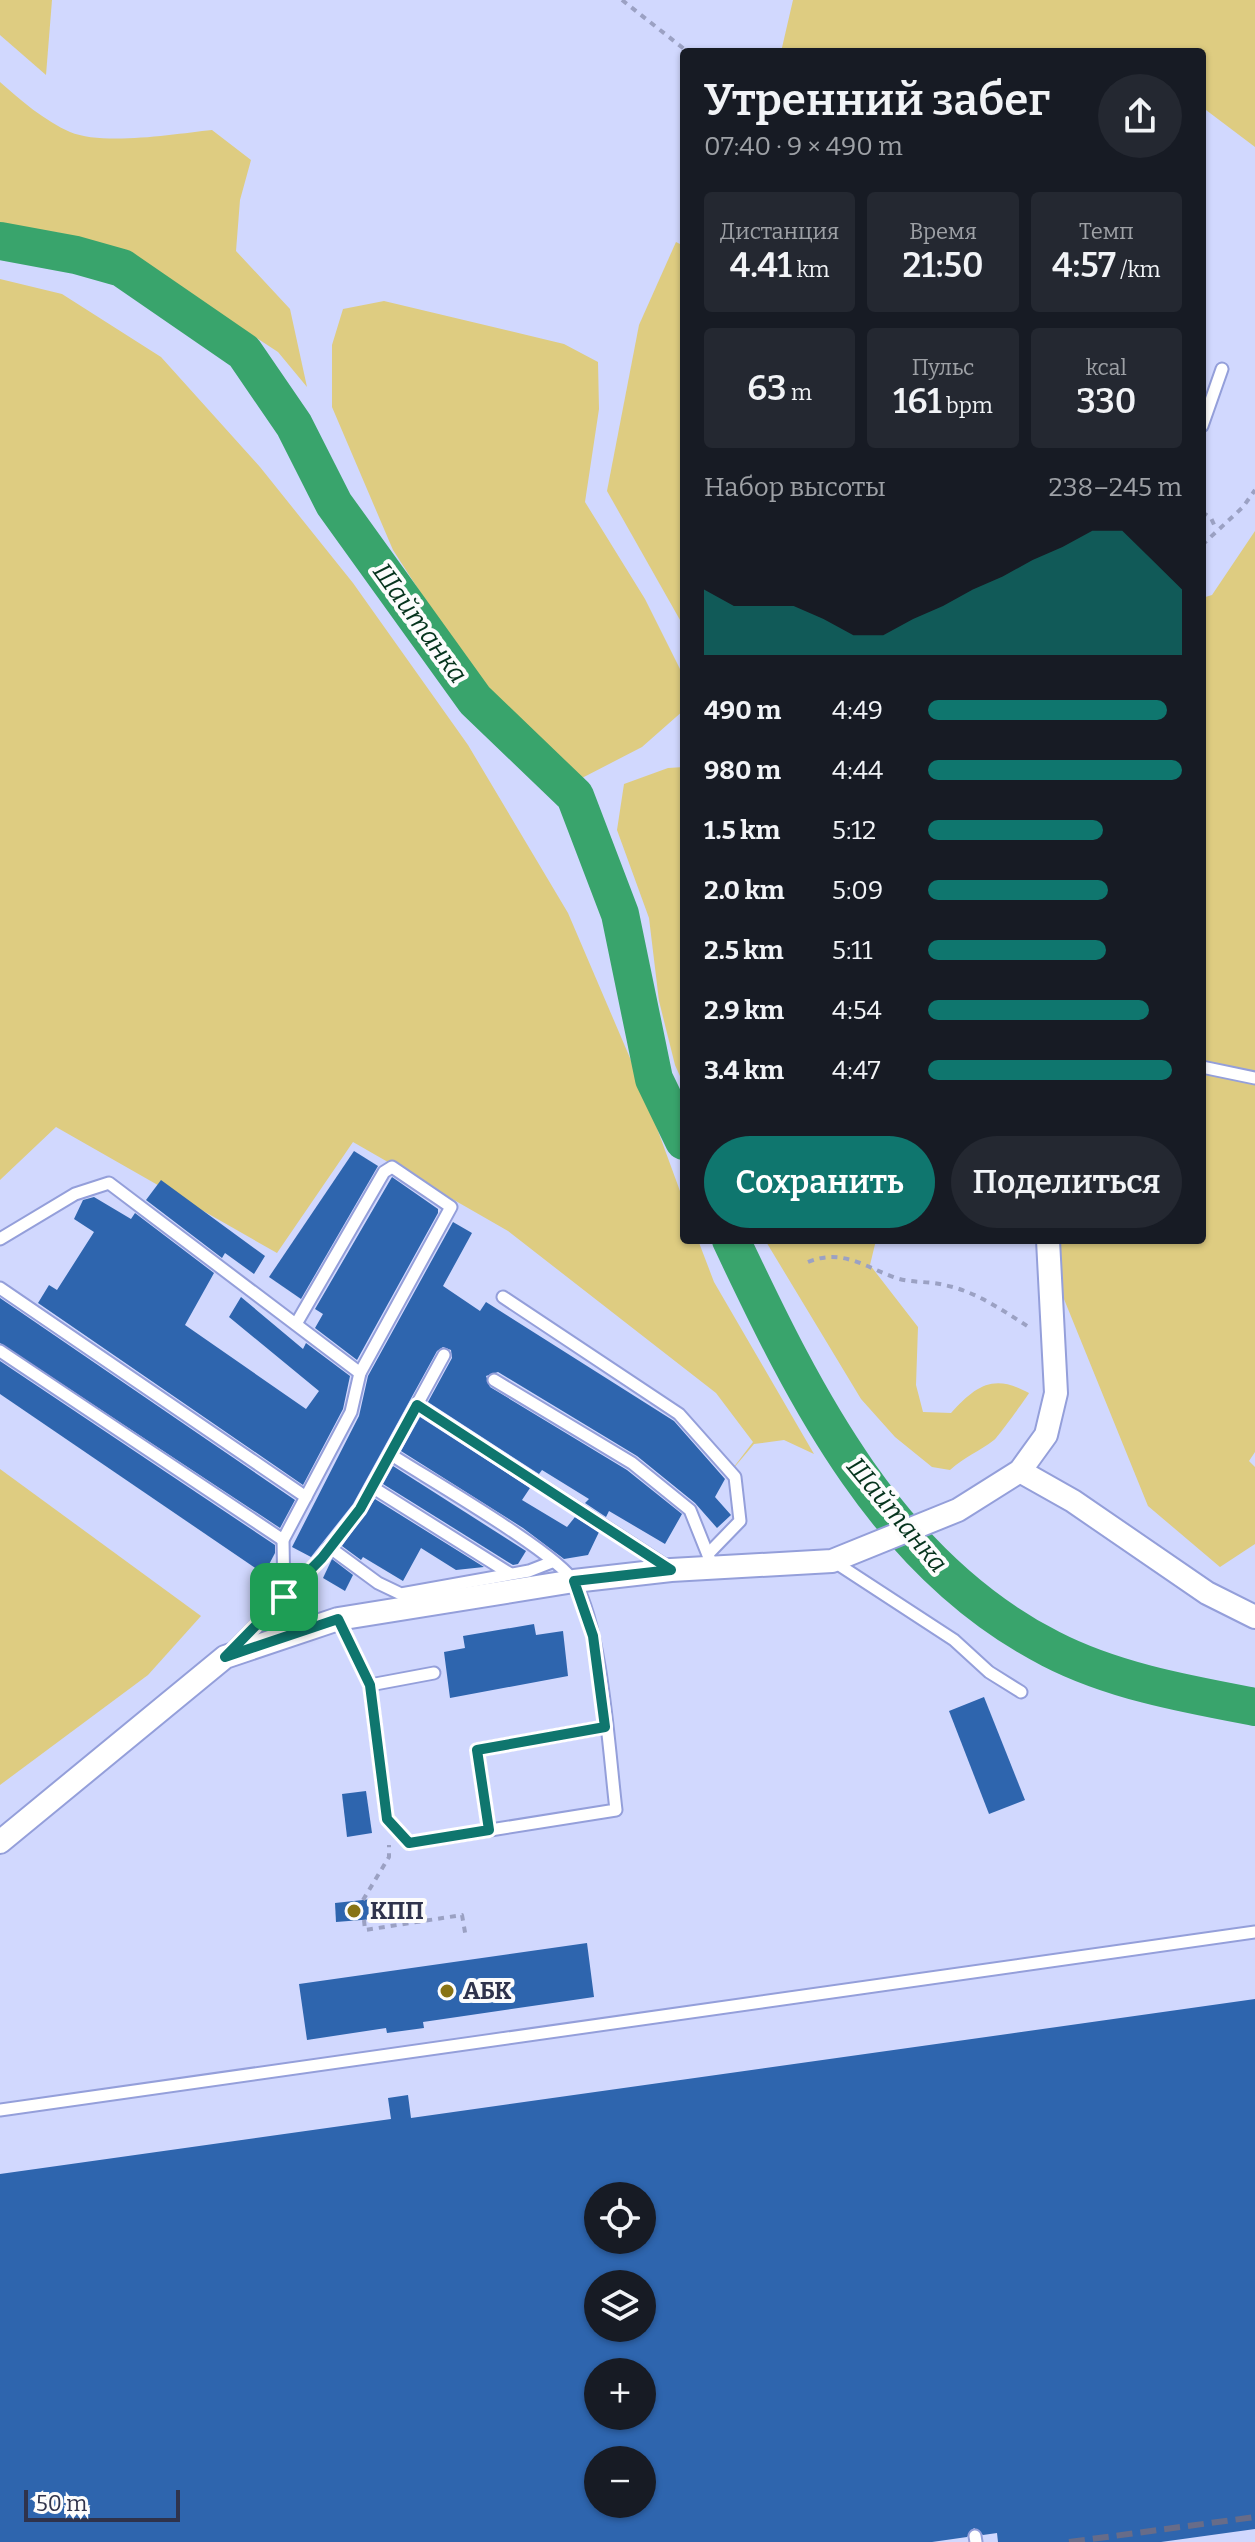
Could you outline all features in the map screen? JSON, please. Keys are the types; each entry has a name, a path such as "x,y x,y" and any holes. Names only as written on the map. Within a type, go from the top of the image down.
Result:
{"street":[{"path":"0,1842 225,1657 338,1619 574,1581 671,1570 711,1561 832,1561 958,1510 1020,1471 1046,1435 1056,1393 1048,1244"},
{"path":"1020,1471 1073,1501 1207,1593 1255,1617"}],"lane":[{"path":"1206,415 1222,369"},
{"path":"1206,1068 1255,1078"},
{"path":"284,1597 283,1540 351,1412 360,1373 451,1207 392,1167 384,1172 296,1324"},
{"path":"0,1239 75,1194 109,1183 360,1373"},
{"path":"0,1288 306,1497"},
{"path":"503,1297 679,1414 735,1477 740,1521 711,1561"},
{"path":"0,1351 283,1540"},
{"path":"225,1657 284,1597 360,1509 444,1355"},
{"path":"494,1380 632,1463 690,1510 711,1561"},
{"path":"417,1405 671,1570"},
{"path":"338,1619 370,1685 387,1819 409,1843 616,1810 593,1636 574,1581 552,1562 390,1454"},
{"path":"372,1487 509,1573"},
{"path":"329,1547 378,1583 401,1594 552,1562"},
{"path":"832,1561 954,1640 989,1672 1021,1692"},
{"path":"370,1685 434,1673"},
{"path":"489,1830 477,1750 605,1727"},
{"path":"0,2110 1255,1932"}],"path":[{"path":"622,0 683,48"},
{"path":"1206,540 1243,507 1255,490"},
{"path":"1206,515 1216,529"},
{"path":"808,1262 838,1257 857,1259 898,1279 945,1285 973,1294 1039,1333 1056,1348"},
{"path":"363,1900 389,1857 387,1819"},
{"path":"364,1920 365,1930 462,1915 466,1938"}],"shaded area":[{"path":"0,0 52,0 46,75 0,35"},
{"path":"793,0 1255,0 1255,147 1206,110 1206,48 782,48"},
{"path":"0,82 42,116 70,132 120,139 212,130 251,160 240,200 236,251 290,309 307,387 278,352 130,255 60,233 0,224"},
{"path":"676,242 680,244 680,620 607,491 639,325"},
{"path":"0,279 62,294 161,357 260,467 353,583 468,745 568,913 639,1079 680,1191 680,1244 700,1244 714,1282 814,1454 784,1440 754,1444 727,1476 753,1442 716,1393 508,1231 353,1142 277,1253 56,1127 0,1180"},
{"path":"384,301 564,344 598,362 599,409 585,502 645,599 680,669 680,714 642,747 582,778 475,677 393,550 332,407 332,345 343,309"},
{"path":"1255,531 1255,1452 1249,1461 1255,1467 1255,1544 1220,1567 1148,1506 1042,1244 1206,1244 1206,597 1212,595"},
{"path":"680,767 680,1076 659,1001 649,918 617,830 624,784 668,768"},
{"path":"767,1244 875,1244 870,1265 918,1327 916,1385 923,1412 951,1413 977,1390 995,1383 1029,1393 994,1440 950,1470 932,1467 895,1437 861,1399"},
{"path":"0,1469 201,1616 148,1675 0,1785"}],"building":[{"path":"354,1151 378,1166 301,1299 269,1277"},
{"path":"392,1177 438,1209 438,1213 357,1360 315,1328 323,1314 315,1309"},
{"path":"161,1180 265,1256 254,1274 225,1253 222,1258 146,1200"},
{"path":"94,1197 131,1219 135,1213 214,1273 185,1325 306,1409 319,1391 229,1317 241,1297 303,1349 306,1343 350,1376 343,1409 303,1485 38,1303 49,1285 57,1290 94,1232 74,1219 83,1200"},
{"path":"453,1222 472,1233 443,1286 480,1311 486,1302 674,1421 725,1479 715,1497 731,1515 717,1528 695,1503 637,1456 498,1372 486,1376 490,1387 627,1470 682,1514 665,1544 609,1511 606,1517 585,1503 589,1499 542,1470 539,1474 428,1402 452,1358 451,1350 443,1347 437,1351 353,1504 311,1557 292,1547 359,1416 368,1376"},
{"path":"0,1298 295,1500 280,1528 0,1343"},
{"path":"0,1361 275,1545 275,1553 264,1574 0,1394"},
{"path":"420,1417 530,1488 522,1500 567,1527 575,1517 599,1532 588,1555 564,1559 523,1528 401,1451"},
{"path":"393,1466 526,1551 518,1564 513,1565 383,1484"},
{"path":"375,1499 484,1567 456,1570 421,1548 403,1581 363,1557 361,1560 342,1546"},
{"path":"332,1559 353,1575 345,1591 323,1578"},
{"path":"534,1624 536,1635 563,1631 568,1676 450,1698 444,1652 465,1648 463,1636"},
{"path":"984,1697 1025,1800 989,1814 949,1711"},
{"path":"366,1791 372,1833 347,1837 342,1794"},
{"name":"КПП","path":"372,1899 374,1919 336,1922 335,1903"},
{"name":"АБК","path":"587,1943 594,1997 423,2022 424,2028 387,2033 386,2028 307,2040 299,1984"},
{"path":"1255,1999 1255,2529 1161,2542 998,2542 997,2533 983,2535 974,2528 967,2537 932,2542 0,2542 0,2174 391,2119 388,2098 408,2095 411,2118"}],"waterway":[{"name":"Шайтанка","path":"0,241 76,255 122,268 244,352 294,425 334,504 475,700 575,796 620,914 654,1079 680,1133"},
{"name":"Шайтанка","path":"733,1244 822,1417 898,1525 943,1572 993,1614 1075,1660 1150,1685 1255,1707"}],"railway":[{"path":"1069,2542 1255,2517"}],"place":[{"name":"КПП","path":"354,1911"},
{"name":"АБК","path":"447,1991"}],"route":[{"path":"417,1405 671,1570 574,1581 593,1636 605,1727 477,1750 489,1830 409,1843 387,1819 370,1685 338,1619 225,1657 284,1597 322,1558 339,1531 360,1509 417,1405"}]}
